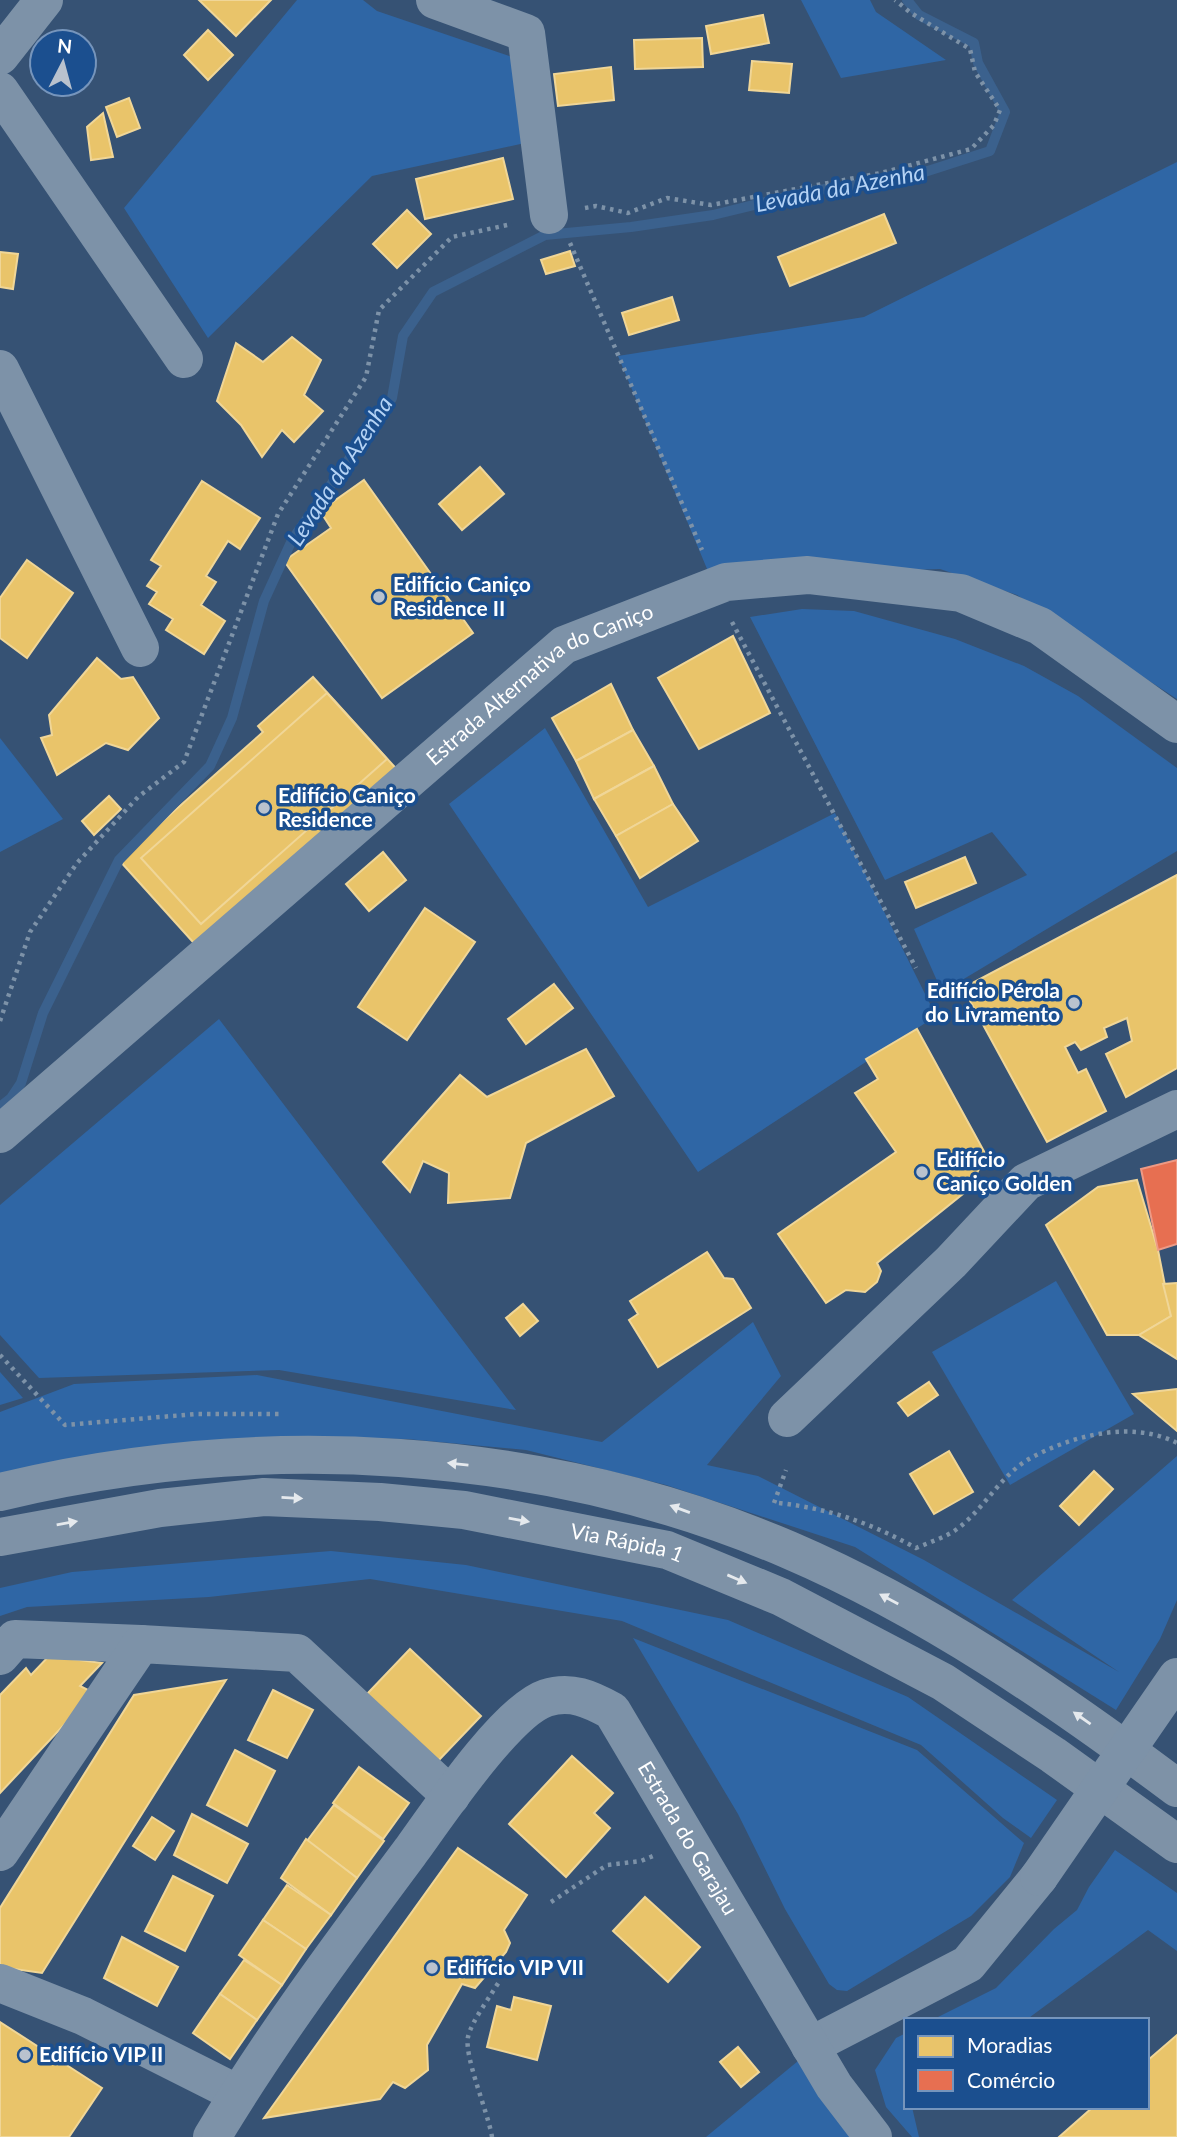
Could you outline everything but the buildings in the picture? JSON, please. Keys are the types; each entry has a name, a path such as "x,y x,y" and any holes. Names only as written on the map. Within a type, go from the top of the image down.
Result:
{"highway":[{"path":"0,1492 52,1479 169,1462 255,1455 382,1457 554,1477 672,1505 789,1550 960,1638 1080,1716 1177,1787"},
{"name":"Via Rápida 1","path":"0,1537 160,1508 264,1497 464,1510 667,1550 781,1597 943,1682 1053,1755 1177,1844"}],"street":[{"path":"0,56 44,0"},
{"path":"435,0 526,33 553,214"},
{"path":"0,91 184,359"},
{"path":"0,369 140,648"},
{"name":"Estrada Alternativa do Caniço","path":"0,1134 564,645 726,582 808,575 961,593 1040,626 1177,724"},
{"path":"787,1419 951,1262 1026,1182 1177,1109"},
{"path":"0,1656 15,1639 297,1653 451,1796"},
{"path":"0,1852 141,1644"},
{"path":"810,2046 968,1964 1039,1877 1177,1677"},
{"name":"Estrada do Garajau","path":"212,2137 238,2094 345,1939 451,1796 520,1714 545,1698 566,1694 586,1697 612,1711 834,2086 873,2137"},
{"path":"0,1983 83,2016 238,2094"}],"path":[{"path":"0,1021 30,932 77,863 138,797 184,762 278,514 366,377 379,310 452,237 596,206 628,213 667,198 711,205 881,173 971,149 994,125 1000,110 975,72 970,49 911,13 895,0"},
{"path":"553,214 702,551"},
{"path":"728,614 916,968"},
{"path":"774,1502 822,1508 875,1525 916,1548 952,1532 1027,1460 1075,1441 1119,1430 1157,1433 1177,1443"},
{"path":"551,1902 607,1865 641,1861 659,1853"},
{"path":"492,2137 488,2113 471,2062 468,2037 500,1980"}],"shaded area":[{"path":"297,0 363,0 377,11 512,57 525,143 372,176 208,338 124,208"},
{"path":"801,0 870,0 876,12 946,60 841,78"},
{"path":"1177,162 1177,699 1017,595 940,569 710,576 618,356 864,317"},
{"path":"802,609 854,611 955,639 1024,666 1078,696 1177,768 1177,851 942,992 914,929 1027,875 992,832 885,880 750,617"},
{"path":"545,728 648,907 835,813 936,1016 698,1172 449,804"},
{"path":"0,738 63,819 0,852"},
{"path":"219,1019 516,1410 279,1370 39,1378 0,1335 0,1205"},
{"path":"1056,1281 1134,1414 1010,1485 932,1352"},
{"path":"753,1322 781,1376 707,1465 758,1476 924,1560 1119,1672 1012,1600 1177,1456 1177,1600 1160,1639 1116,1710 855,1547 666,1485 526,1450 407,1439 269,1437 0,1475 0,1412 74,1384 257,1375 602,1442"},
{"path":"0,1372 23,1398 0,1405"},
{"path":"331,1551 466,1565 728,1620 908,1697 1057,1800 1031,1838 1003,1818 921,1745 622,1621 370,1579 209,1597 27,1607 0,1616 0,1588 72,1572"},
{"path":"633,1638 917,1750 1024,1843 1010,1877 971,1916 847,1991 837,1990 829,1984 785,1909 738,1814"},
{"path":"1115,1850 1177,1893 1177,1951 1148,1930 1029,2018 936,2018 996,1988 1054,1929 1077,1910 1089,1887"},
{"path":"904,2034 904,2109 912,2109 919,2137 912,2137 886,2107 875,2070 896,2038"},
{"path":"798,2061 861,2137 706,2137"}],"waterway":[{"name":"Levada da Azenha","path":"0,1107 11,1098 21,1083 43,1013 119,860 210,766 232,718 264,601 292,540 392,398 403,336 433,292 545,235 631,227 713,215 811,191 906,178 990,151 1005,112 978,63 974,43 919,15 907,0"}],"place":[{"name":"Edifício Caniço Residence II","path":"379,597"},
{"name":"Edifício Caniço Residence","path":"264,808"},
{"name":"Edifício Pérola do Livramento","path":"1074,1003"},
{"name":"Edifício Caniço Golden","path":"922,1172"},
{"name":"Edifício VIP VII","path":"432,1968"},
{"name":"Edifício VIP II","path":"25,2055"}]}
